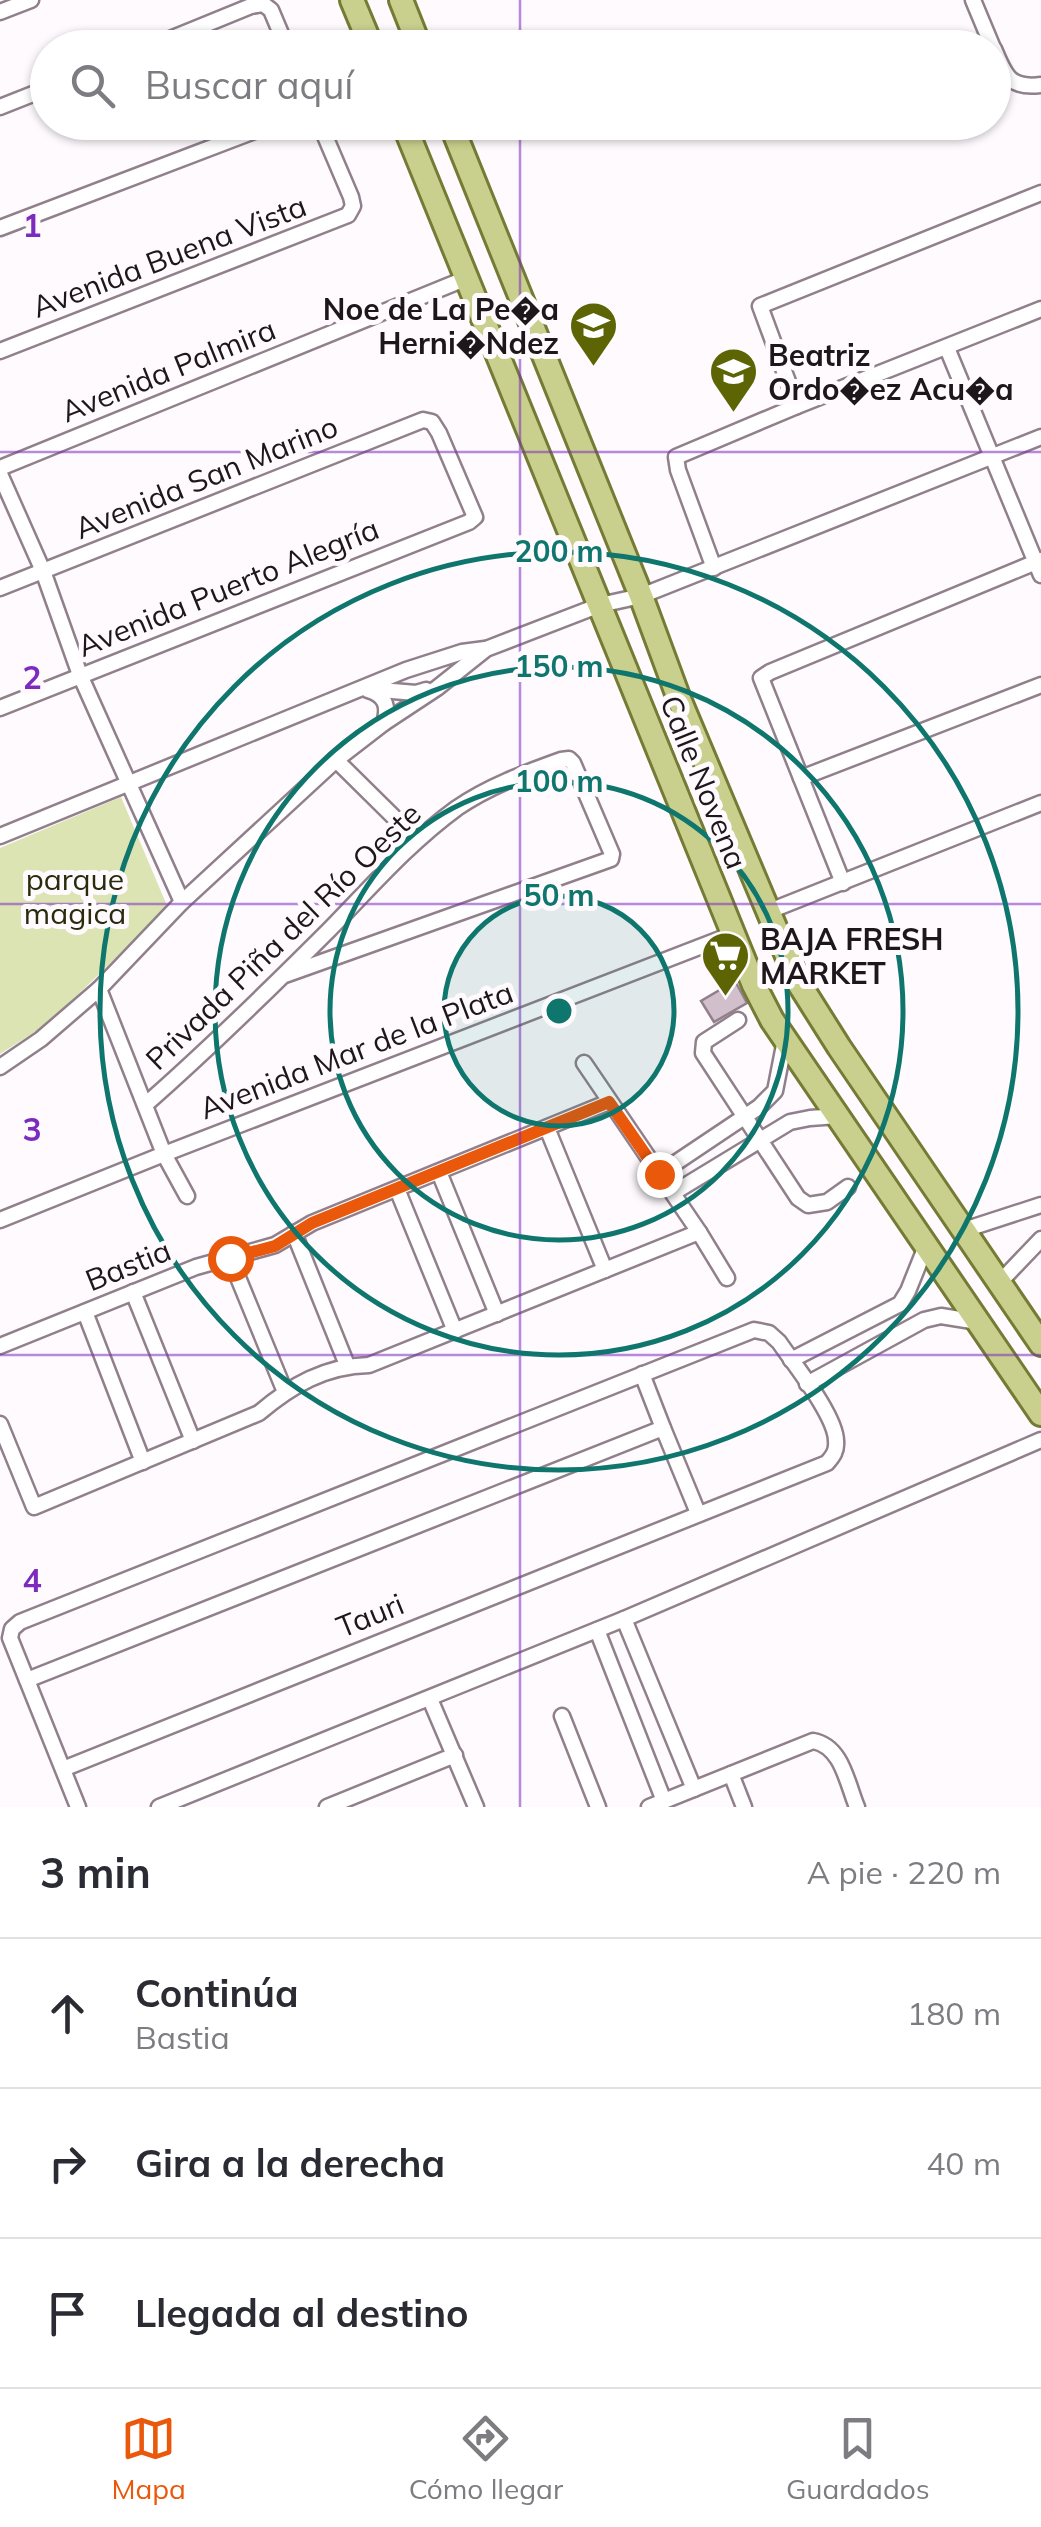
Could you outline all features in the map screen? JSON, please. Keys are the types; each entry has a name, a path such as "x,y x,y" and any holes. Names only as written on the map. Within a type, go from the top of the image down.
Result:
{"main road":[{"path":"352,0 364,30"},
{"path":"401,0 413,30"},
{"name":"Calle Novena","path":"410,140 754,985 785,1039 1041,1414"},
{"name":"Calle Novena","path":"457,140 679,699 798,982 1041,1344"}],"street":[{"path":"0,12 32,0"},
{"path":"973,0 986,30"},
{"path":"192,30 263,4 271,10 279,30"},
{"path":"1011,80 1018,85 1041,84"},
{"path":"0,107 30,95"},
{"path":"0,228 231,140"},
{"name":"Avenida Buena Vista","path":"0,351 348,216 353,206 327,140"},
{"path":"797,406 760,306 1041,193"},
{"name":"Avenida Palmira","path":"0,471 467,278"},
{"path":"714,568 676,458 1041,309"},
{"path":"843,883 760,678 1039,566 947,348"},
{"name":"Avenida San Marino","path":"0,588 422,420 432,422"},
{"name":"Avenida Puerto Alegría","path":"0,708 469,522 475,517 432,422"},
{"path":"0,836 363,688 462,652 486,649 600,605 641,596 1041,437"},
{"path":"0,471 43,571 80,675 182,902"},
{"path":"0,1067 99,990 182,902 336,760 486,649"},
{"path":"801,778 1041,685"},
{"path":"363,688 416,693 436,688"},
{"path":"363,688 377,692 385,700 388,711 384,723"},
{"path":"336,760 417,840"},
{"name":"Privada Piña del Río Oeste","path":"146,1105 284,975 417,840 459,807 503,781 561,760 572,763 611,859 284,975"},
{"path":"767,912 1041,803"},
{"name":"Avenida Mar de la Plata","path":"0,1220 733,934"},
{"path":"99,990 164,1154 188,1196"},
{"path":"738,1020 704,1042 703,1053 798,1198 808,1205 827,1202 848,1188"},
{"path":"659,1174 746,1117 775,1091 785,1039"},
{"path":"584,1063 727,1278"},
{"name":"Bastia","path":"0,1346 196,1267 275,1246 312,1223 609,1102"},
{"path":"673,1193 790,1122 838,1116"},
{"path":"548,1128 605,1270"},
{"path":"440,1172 498,1314"},
{"path":"397,1188 455,1331"},
{"path":"964,1230 1041,1206"},
{"path":"0,1424 34,1506 260,1413 303,1381 346,1365 368,1364 699,1232"},
{"path":"294,1233 346,1365"},
{"path":"1000,1282 1041,1239"},
{"path":"791,1360 900,1304 926,1246"},
{"path":"230,1258 284,1392"},
{"path":"134,1292 193,1441"},
{"path":"85,1312 143,1462"},
{"path":"877,1316 890,1339"},
{"path":"78,1807 10,1638 12,1628 20,1622 754,1330 769,1333 779,1342 807,1384 924,1320 941,1316 978,1322"},
{"path":"642,1374 698,1513"},
{"name":"Tauri","path":"63,1768 827,1463 836,1441 832,1421 807,1384"},
{"path":"28,1680 663,1428"},
{"path":"159,1807 624,1619 1041,1440"},
{"path":"624,1619 694,1789"},
{"path":"597,1630 664,1801"},
{"path":"430,1698 476,1807"},
{"path":"562,1716 598,1807"},
{"path":"649,1807 814,1741 826,1743 835,1753 857,1807"},
{"path":"327,1807 455,1755"},
{"path":"731,1774 744,1807"}],"green space":[{"name":"parque magica","path":"121,797 168,908 47,1024 0,1054 0,848"}],"building":[{"name":"BAJA FRESH MARKET","path":"735,981 747,1003 714,1022 701,1001"}],"place":[{"name":"Noe de La Pe�a Herni�Ndez","path":"594,368"},
{"name":"Beatriz Ordo�ez Acu�a","path":"733,414"},
{"name":"BAJA FRESH MARKET","path":"725,998"}],"route":[{"path":"230,1258 275,1246 312,1223 609,1102 659,1174"}]}
